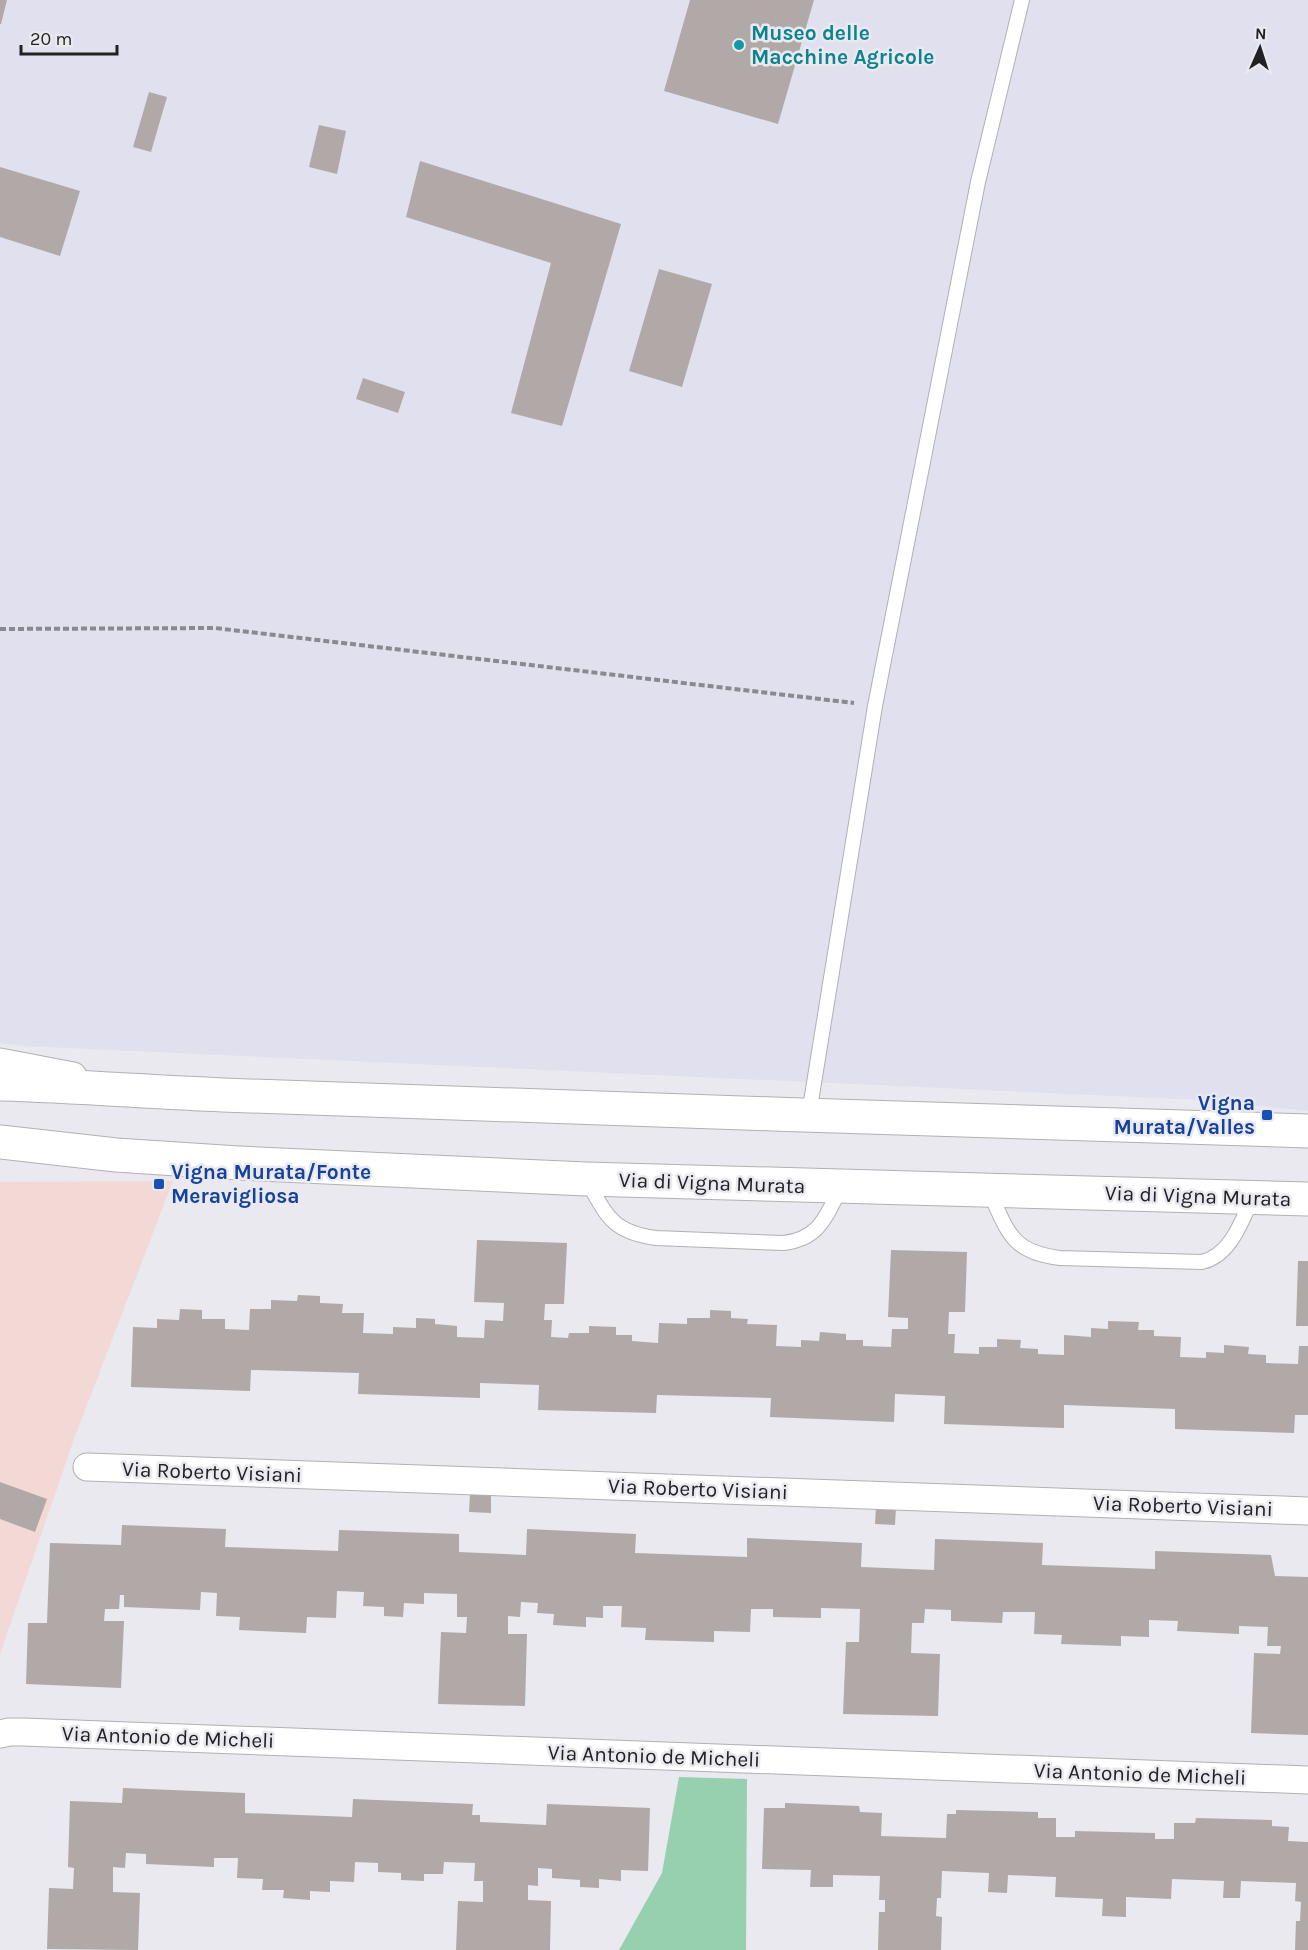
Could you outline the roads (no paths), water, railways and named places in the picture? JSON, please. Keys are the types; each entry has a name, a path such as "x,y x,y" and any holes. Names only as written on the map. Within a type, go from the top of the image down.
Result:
{"main road":[{"path":"0,1084 141,1092 1308,1131"},
{"name":"Via di Vigna Murata","path":"0,1142 116,1155 249,1164 586,1179 1308,1199"}],"street":[{"path":"0,1062 141,1092"},
{"name":"Via di Vigna Murata","path":"0,1157 116,1155"},
{"name":"Via Roberto Visiani","path":"87,1467 1308,1510"},
{"name":"Via Antonio de Micheli","path":"0,1734 23,1732 1308,1780"}],"lane":[{"path":"809,1116 875,706 978,182 1022,0"},
{"path":"586,1179 614,1224 638,1236 783,1243 797,1241 812,1234 824,1221 841,1187"},
{"path":"989,1191 1006,1228 1016,1242 1026,1250 1040,1256 1202,1262 1222,1253 1254,1197"}],"place":[{"name":"Museo delle Macchine Agricole","path":"739,45"},
{"name":"Vigna Murata/Valles","path":"1267,1115"},
{"name":"Vigna Murata/Fonte Meravigliosa","path":"159,1184"}]}
